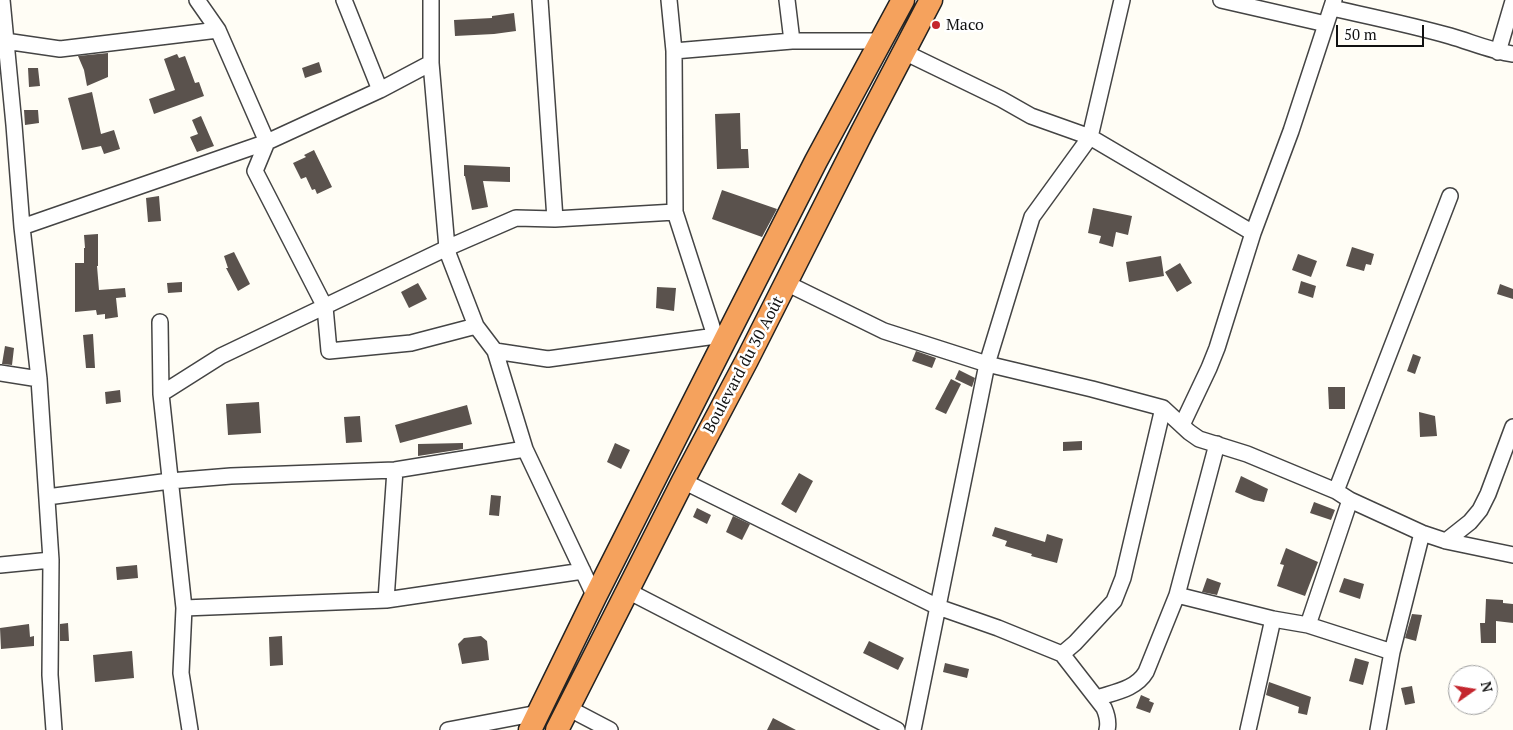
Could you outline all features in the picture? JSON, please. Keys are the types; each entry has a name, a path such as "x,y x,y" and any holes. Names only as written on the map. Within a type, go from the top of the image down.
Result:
{"highway":[{"name":"Boulevard du 30 Août","path":"534,722 722,335 903,0"},
{"name":"Boulevard du 30 Août","path":"557,730 931,0"}],"street":[{"path":"2,0 3,41 14,125 22,227 40,379 51,560 50,675 54,730"},
{"path":"197,0 218,30 267,142 255,171 325,307 330,352 411,343 476,326"},
{"path":"344,0 380,90"},
{"path":"431,0 431,63 447,248 476,326 495,351 525,449 594,597"},
{"path":"540,0 555,219"},
{"path":"495,351 548,359 722,335 675,212 674,51 669,0"},
{"path":"787,0 792,41"},
{"path":"913,730 987,364 1032,217 1090,137 1122,0"},
{"path":"1221,0 1326,24"},
{"path":"1498,52 1513,0"},
{"path":"1182,426 1217,348 1253,233 1291,131 1333,4 1449,36 1498,52 1513,54"},
{"path":"3,41 60,50 218,30"},
{"path":"674,51 792,41 881,41"},
{"path":"904,52 1001,99 1031,116 1090,137 1253,233"},
{"path":"22,227 267,142 380,90 431,63"},
{"path":"1336,491 1450,196"},
{"path":"161,394 221,356 447,248 516,218 555,219 675,212"},
{"path":"786,283 884,331 987,364 1162,408 1194,436 1247,454 1336,491 1350,500 1422,533 1446,541 1513,555"},
{"path":"160,322 161,394 184,608 181,674 190,730"},
{"path":"0,373 40,379"},
{"path":"1062,654 1114,601 1119,589 1162,408"},
{"path":"1446,541 1470,522 1480,510 1488,494 1513,427"},
{"path":"1097,698 1126,689 1141,681 1146,672 1177,595 1217,444"},
{"path":"46,497 170,481 231,476 395,470 525,449"},
{"path":"386,600 395,470"},
{"path":"683,481 938,607 998,628 1062,654 1097,698 1107,715 1107,730"},
{"path":"1308,625 1350,500"},
{"path":"1378,730 1392,652 1422,533"},
{"path":"0,565 51,560"},
{"path":"184,608 386,600 583,571"},
{"path":"628,591 897,730"},
{"path":"1177,595 1273,620 1308,625 1392,652"},
{"path":"1248,730 1273,620"},
{"path":"568,708 610,730"},
{"path":"448,730 534,722"}],"building":[{"path":"514,13 516,31 455,36 454,20 492,18 492,16"},
{"path":"108,53 108,77 87,86 84,70 78,56"},
{"path":"177,54 179,58 185,56 195,83 199,82 204,96 154,114 149,99 175,90 164,59"},
{"path":"319,62 322,72 305,78 302,68"},
{"path":"28,68 38,68 40,86 29,87"},
{"path":"92,92 101,134 114,130 120,149 104,154 101,146 82,150 68,98"},
{"path":"24,110 38,110 39,123 25,125"},
{"path":"740,113 741,149 748,149 749,168 717,169 715,114"},
{"path":"201,116 214,146 197,152 190,137 198,134 192,120"},
{"path":"314,150 332,187 317,194 315,189 312,190 306,177 301,179 293,163 306,157 304,155"},
{"path":"464,165 510,167 510,182 483,181 488,207 472,210 464,176"},
{"path":"722,190 777,209 762,237 712,219"},
{"path":"159,196 161,221 148,222 146,198"},
{"path":"1093,208 1132,216 1128,235 1116,232 1113,247 1099,243 1101,236 1088,233"},
{"path":"98,234 97,266 99,290 125,288 126,297 116,298 118,317 105,319 105,314 97,315 96,310 75,312 75,263 84,263 84,235"},
{"path":"1352,247 1374,254 1371,265 1366,264 1364,271 1346,266"},
{"path":"234,252 250,284 238,291 226,268 228,268 224,256"},
{"path":"1298,254 1317,261 1311,277 1292,270"},
{"path":"1161,256 1164,276 1129,282 1126,262"},
{"path":"1180,263 1192,283 1177,292 1165,272"},
{"path":"1301,281 1316,286 1313,298 1298,293"},
{"path":"182,282 182,292 168,293 167,283"},
{"path":"418,283 427,299 409,308 401,292"},
{"path":"1500,284 1513,289 1513,299 1497,294"},
{"path":"657,287 676,288 674,311 656,308"},
{"path":"93,334 95,368 86,368 83,335"},
{"path":"5,346 14,348 12,365 2,364"},
{"path":"916,351 936,358 932,368 912,361"},
{"path":"1413,354 1421,357 1415,374 1407,371"},
{"path":"959,370 975,378 972,387 955,379"},
{"path":"951,379 961,384 946,414 935,409"},
{"path":"1328,387 1345,387 1345,409 1329,409"},
{"path":"120,390 121,402 106,404 105,392"},
{"path":"259,402 261,433 228,435 226,404"},
{"path":"467,405 472,424 400,443 395,425"},
{"path":"1419,412 1435,416 1437,436 1420,437"},
{"path":"360,416 362,442 346,443 344,417"},
{"path":"1082,441 1082,450 1063,451 1063,442"},
{"path":"463,443 463,449 418,456 418,444"},
{"path":"615,443 630,450 621,469 607,462"},
{"path":"799,473 813,481 796,513 781,504"},
{"path":"1241,476 1268,489 1264,502 1235,492"},
{"path":"491,495 501,496 499,516 489,515"},
{"path":"1314,502 1335,510 1331,520 1310,513"},
{"path":"697,508 711,515 707,524 693,517"},
{"path":"733,516 750,524 742,540 726,532"},
{"path":"995,527 1045,542 1047,534 1063,539 1057,563 1005,546 1007,541 992,536"},
{"path":"1286,548 1318,562 1305,596 1277,586 1284,565 1280,564"},
{"path":"137,565 138,578 117,580 116,567"},
{"path":"1207,578 1221,583 1217,595 1202,592"},
{"path":"1344,578 1364,584 1360,599 1339,592"},
{"path":"1486,599 1503,600 1503,603 1513,604 1513,623 1496,621 1496,643 1481,643 1480,623 1485,623"},
{"path":"1412,614 1422,615 1416,641 1405,638"},
{"path":"68,623 69,641 60,641 60,624"},
{"path":"29,624 30,637 34,636 34,646 1,649 0,628"},
{"path":"282,636 283,665 270,666 269,637"},
{"path":"481,636 487,641 489,660 462,664 458,644 464,638"},
{"path":"869,641 904,658 898,670 863,653"},
{"path":"132,651 134,678 95,682 93,655"},
{"path":"1355,658 1369,662 1363,685 1349,681"},
{"path":"945,663 969,669 967,678 943,672"},
{"path":"1269,682 1311,697 1307,715 1298,713 1299,707 1266,695"},
{"path":"1412,686 1415,703 1405,705 1401,688"},
{"path":"1141,695 1154,703 1150,713 1136,708"},
{"path":"773,718 796,730 767,730"}],"place":[{"name":"Maco","path":"936,25"}]}
